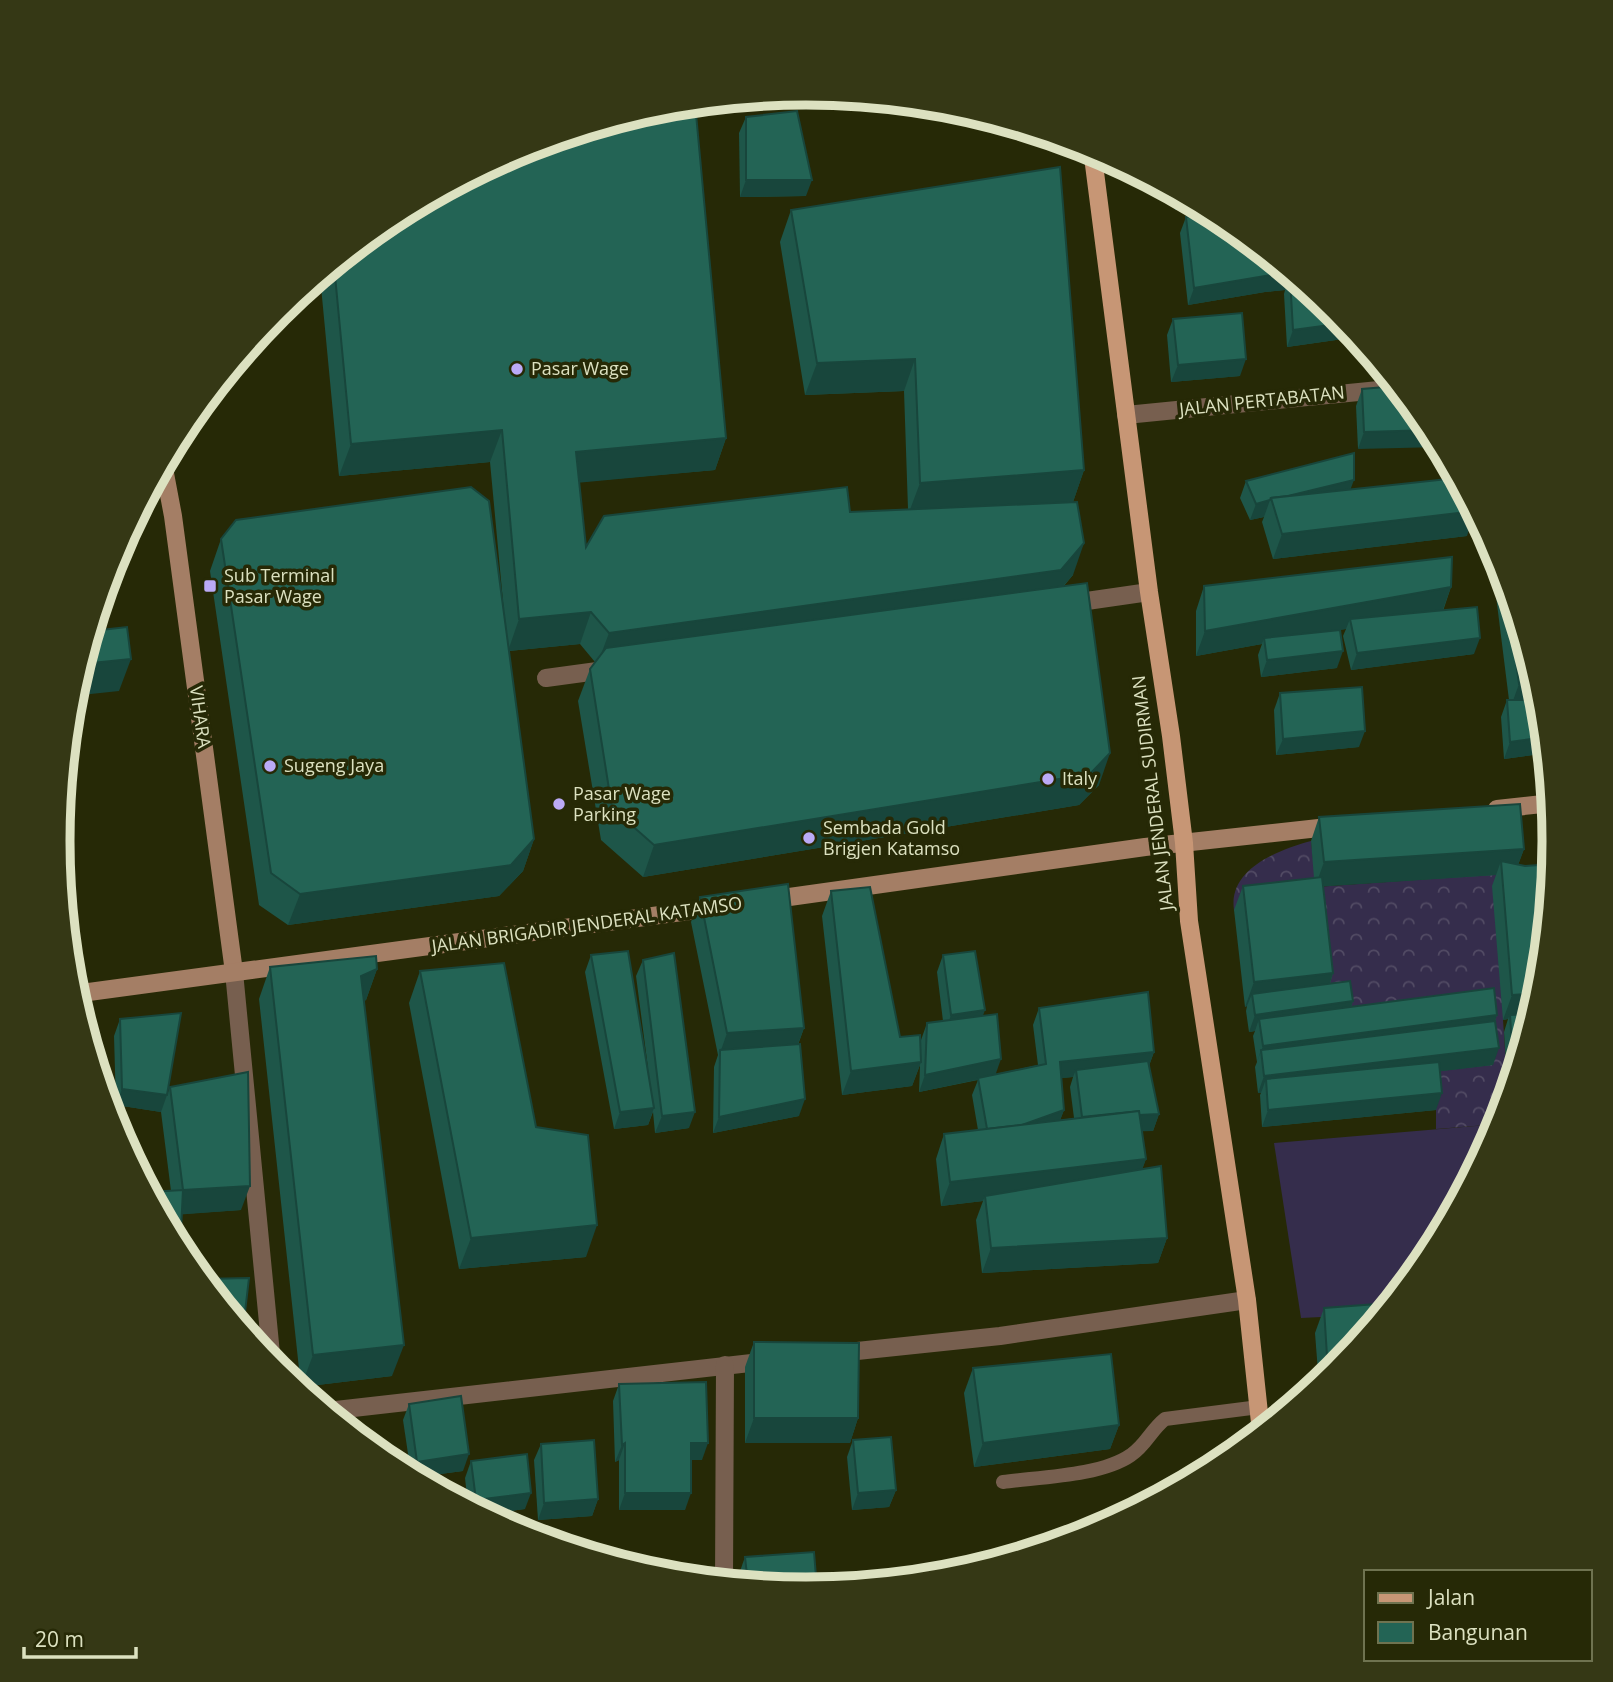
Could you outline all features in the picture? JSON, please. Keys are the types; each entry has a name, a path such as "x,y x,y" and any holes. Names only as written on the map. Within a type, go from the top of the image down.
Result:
{"main road":[{"name":"JALAN JENDERAL SUDIRMAN","path":"1094,164 1149,592 1171,736 1184,843 1189,921 1247,1300 1260,1421"}],"street":[{"name":"JALAN PERTABATAN","path":"1126,415 1388,389"},
{"name":"VIHARA","path":"166,479 234,972"},
{"path":"1049,607 1149,592"},
{"path":"546,678 628,667"},
{"path":"1482,811 1541,804"},
{"name":"JALAN BRIGADIR JENDERAL KATAMSO","path":"86,992 1184,843 1357,824"},
{"path":"234,972 270,1345"},
{"path":"821,1355 1000,1336 1247,1300"},
{"path":"339,1410 780,1359"},
{"path":"724,1572 725,1365"}],"lane":[{"path":"1003,1482 1112,1466 1146,1443 1153,1429 1165,1419 1259,1407"}],"green space":[{"path":"1311,841 1316,887 1515,873 1503,1020 1506,1070 1486,1125 1436,1129 1436,1110 1234,910 1234,896 1247,873 1284,850"},
{"path":"1486,1125 1467,1167 1419,1250 1370,1315 1301,1318 1274,1143"}],"building":[{"path":"797,111 812,180 746,180 746,117"},
{"name":"Pasar Wage","path":"696,113 726,438 576,452 586,547 604,516 847,487 850,512 1077,502 1084,543 1061,570 609,633 591,612 519,619 502,430 351,444 335,276 397,229 481,180 570,144 616,130"},
{"path":"1060,167 1084,470 920,483 915,359 817,363 791,210"},
{"path":"1195,216 1216,229 1270,269 1271,275 1194,288 1186,217"},
{"path":"1290,286 1332,325 1293,330"},
{"path":"1242,313 1246,359 1178,365 1173,319"},
{"path":"1386,387 1418,430 1364,432 1362,389"},
{"path":"1354,453 1354,480 1271,498 1256,504 1246,481"},
{"path":"1447,479 1465,512 1282,534 1271,498"},
{"path":"471,487 489,501 534,839 511,865 300,894 271,873 221,539 236,520"},
{"path":"1452,557 1451,587 1205,631 1204,586"},
{"path":"1087,583 1110,753 1090,774 654,845 612,808 590,669 606,648"},
{"path":"1477,607 1480,638 1357,653 1350,619"},
{"path":"127,627 131,659 92,663 101,630"},
{"path":"1340,630 1343,651 1267,660 1264,638"},
{"path":"1512,632 1526,684 1519,684"},
{"path":"1362,687 1365,731 1283,739 1280,693"},
{"path":"1507,700 1530,700 1536,738 1510,742"},
{"path":"1520,804 1524,849 1324,862 1319,817"},
{"path":"1501,861 1525,866 1542,865 1537,937 1529,985 1527,994 1512,995"},
{"path":"1322,877 1333,973 1254,982 1243,886"},
{"path":"788,884 804,1028 727,1033 700,897"},
{"path":"870,887 900,1037 920,1035 921,1062 851,1071 831,891"},
{"path":"628,951 654,1108 620,1112 591,955"},
{"path":"975,951 985,1010 951,1015 943,955"},
{"path":"674,953 695,1112 662,1116 643,960"},
{"path":"376,956 377,969 361,976 404,1345 313,1355 270,967"},
{"path":"504,963 536,1127 588,1135 597,1225 471,1238 420,971"},
{"path":"1350,981 1353,1001 1255,1015 1252,994"},
{"path":"1494,988 1497,1015 1263,1046 1259,1019"},
{"path":"1148,992 1154,1052 1060,1062 1064,1110 1022,1125 987,1129 978,1078 1046,1064 1039,1008"},
{"path":"181,1013 167,1095 122,1089 120,1019"},
{"path":"997,1014 1001,1059 925,1075 927,1023"},
{"path":"1522,1014 1512,1051 1510,1015"},
{"path":"1495,1021 1499,1048 1264,1076 1261,1050"},
{"path":"800,1044 805,1099 719,1117 720,1050"},
{"path":"1148,1061 1159,1114 1139,1115 1139,1111 1082,1117 1076,1070"},
{"path":"1439,1062 1442,1093 1268,1110 1266,1079"},
{"path":"248,1072 250,1186 183,1190 170,1087"},
{"path":"1139,1111 1146,1159 950,1182 944,1134"},
{"path":"1161,1166 1167,1238 991,1248 985,1196"},
{"path":"183,1190 181,1229 169,1209 159,1191"},
{"path":"249,1278 244,1317 222,1289 215,1279"},
{"path":"1379,1304 1327,1362 1324,1308"},
{"path":"754,1342 859,1343 858,1418 754,1418"},
{"path":"1111,1354 1119,1425 983,1443 973,1368"},
{"path":"706,1382 708,1443 691,1443 691,1493 625,1493 625,1443 622,1445 619,1384"},
{"path":"461,1396 469,1454 417,1462 409,1404"},
{"path":"891,1437 896,1490 858,1493 853,1440"},
{"path":"594,1440 598,1499 544,1503 541,1444"},
{"path":"527,1454 531,1493 477,1500 471,1461"},
{"path":"814,1552 816,1577 747,1575 745,1557"}],"place":[{"name":"Pasar Wage","path":"517,369"},
{"name":"Sub Terminal Pasar Wage","path":"210,586"},
{"name":"Sugeng Jaya","path":"270,766"},
{"name":"Italy","path":"1048,779"},
{"name":"Pasar Wage Parking","path":"559,804"},
{"name":"Sembada Gold Brigjen Katamso","path":"809,838"}]}
